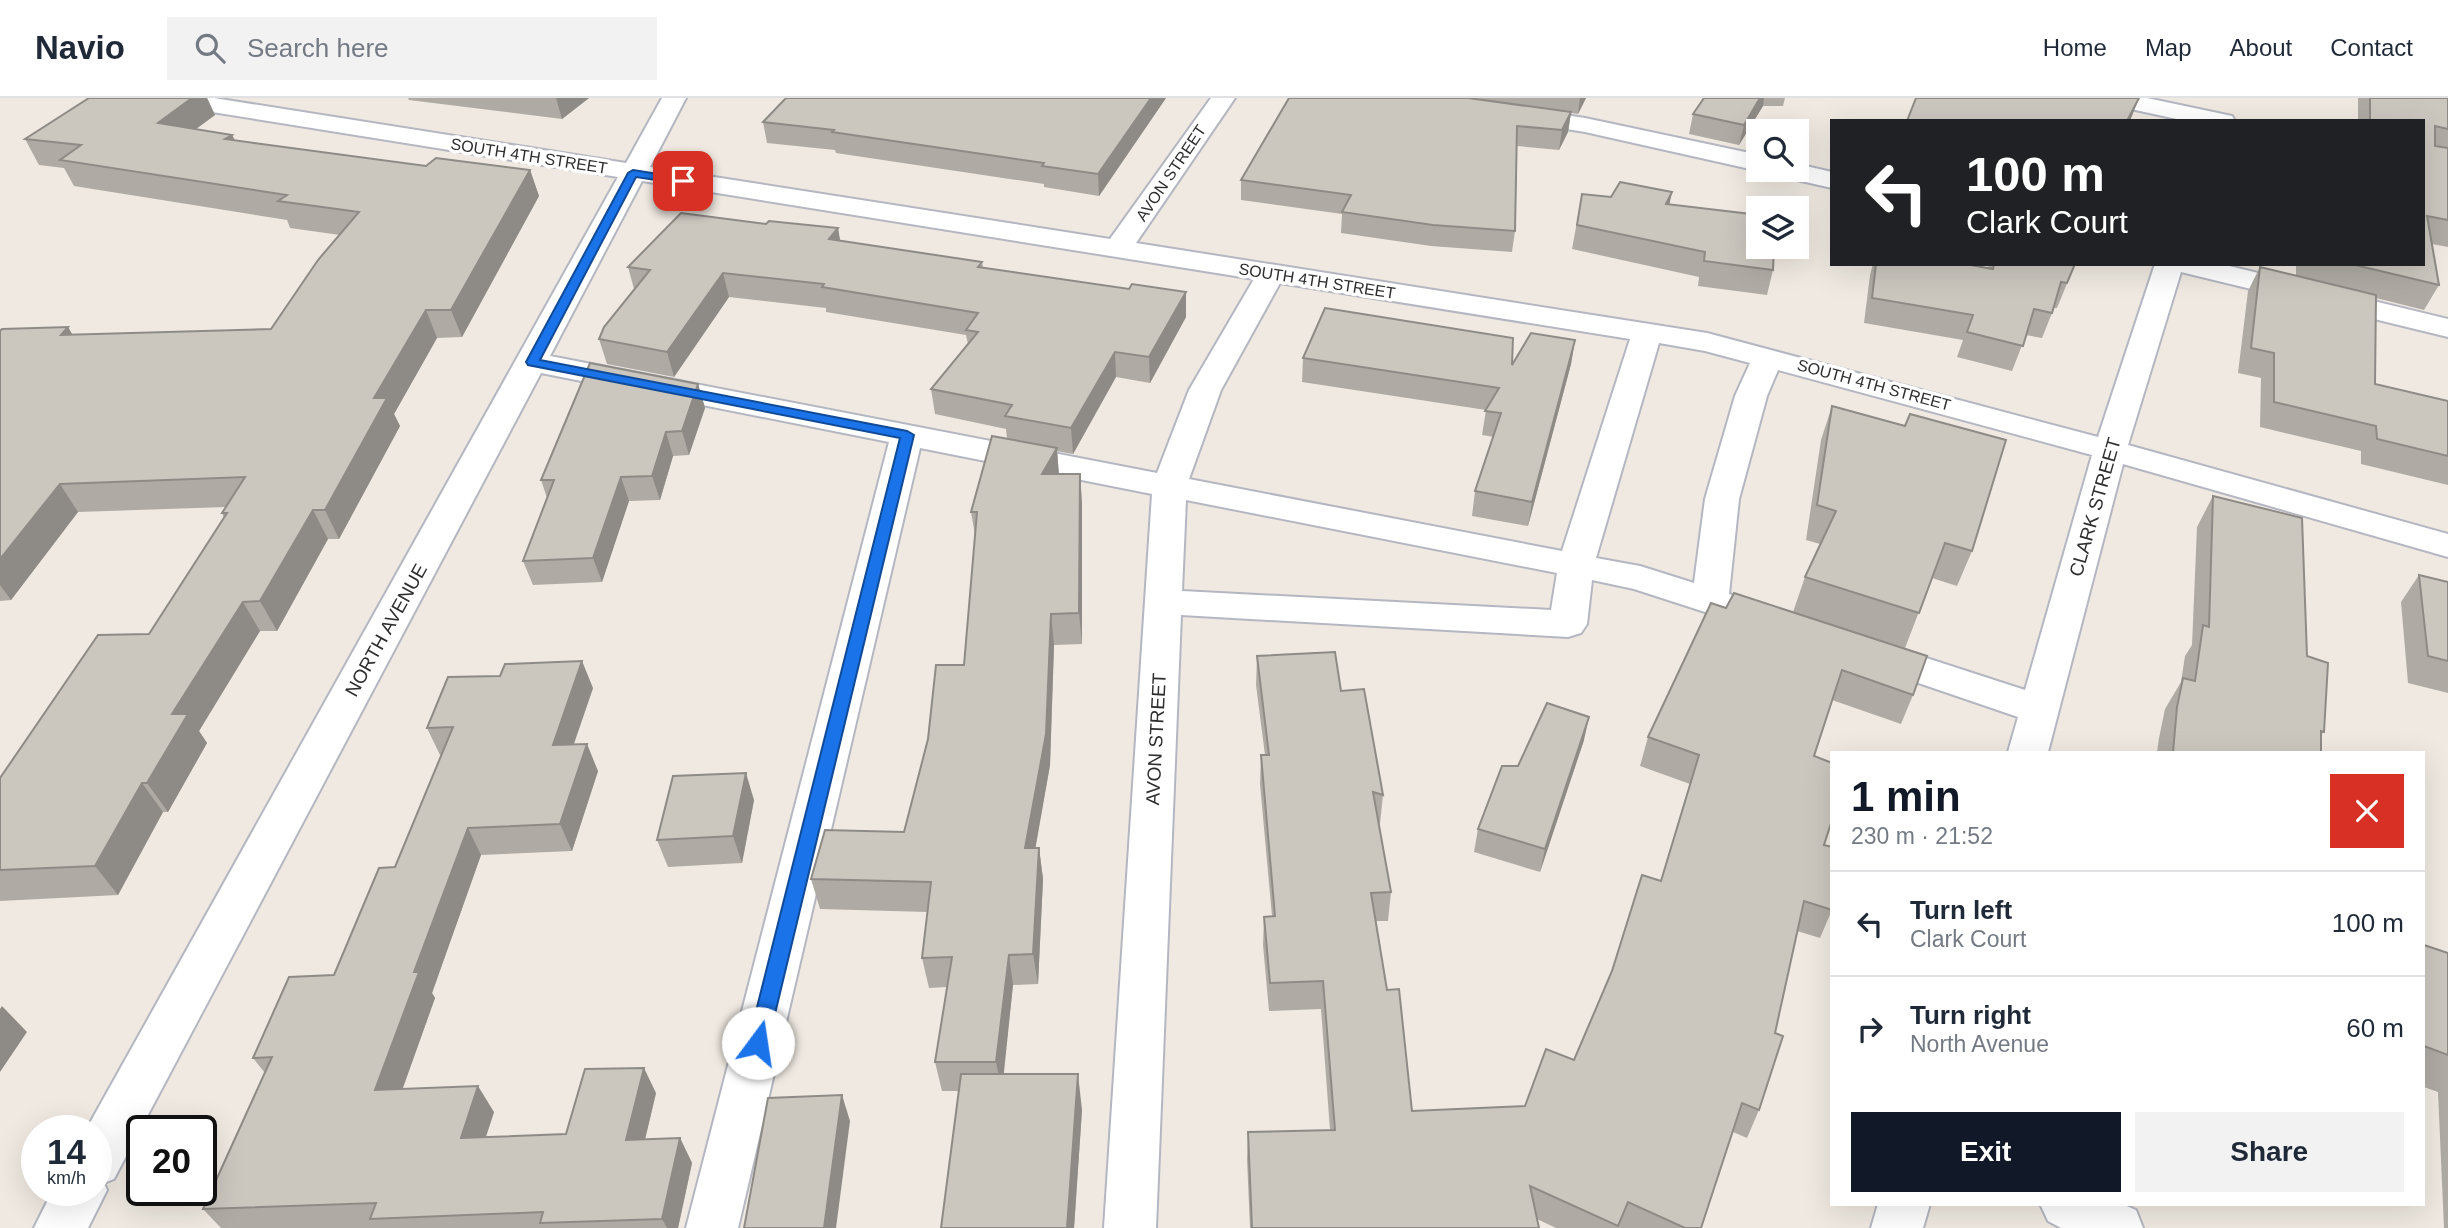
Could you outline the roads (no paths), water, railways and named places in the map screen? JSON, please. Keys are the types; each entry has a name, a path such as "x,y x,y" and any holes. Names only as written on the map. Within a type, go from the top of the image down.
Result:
{"street":[{"name":"SOUTH 4TH STREET","path":"168,98 1707,342 2110,450 2448,546"},
{"name":"NORTH AVENUE","path":"112,1133 674,98"},
{"name":"AVON STREET","path":"1118,248 1223,98"},
{"path":"2112,98 2215,114"},
{"path":"1490,111 1585,125 1746,160"},
{"path":"1809,175 1830,180"},
{"name":"CLARK STREET","path":"2028,751 2110,450 2168,266"},
{"path":"2192,266 2448,328"},
{"name":"AVON STREET","path":"1130,1228 1168,487 1205,390 1271,274"},
{"path":"1163,602 1568,624 1576,565 1647,332"},
{"path":"1710,600 1721,499 1751,396 1768,357"},
{"path":"532,362 1640,578 2039,709"},
{"path":"712,1228 907,435"},
{"path":"60,1228 72,1206"},
{"path":"1896,1228 1902,1206"},
{"path":"2070,1206 2117,1228"}]}
